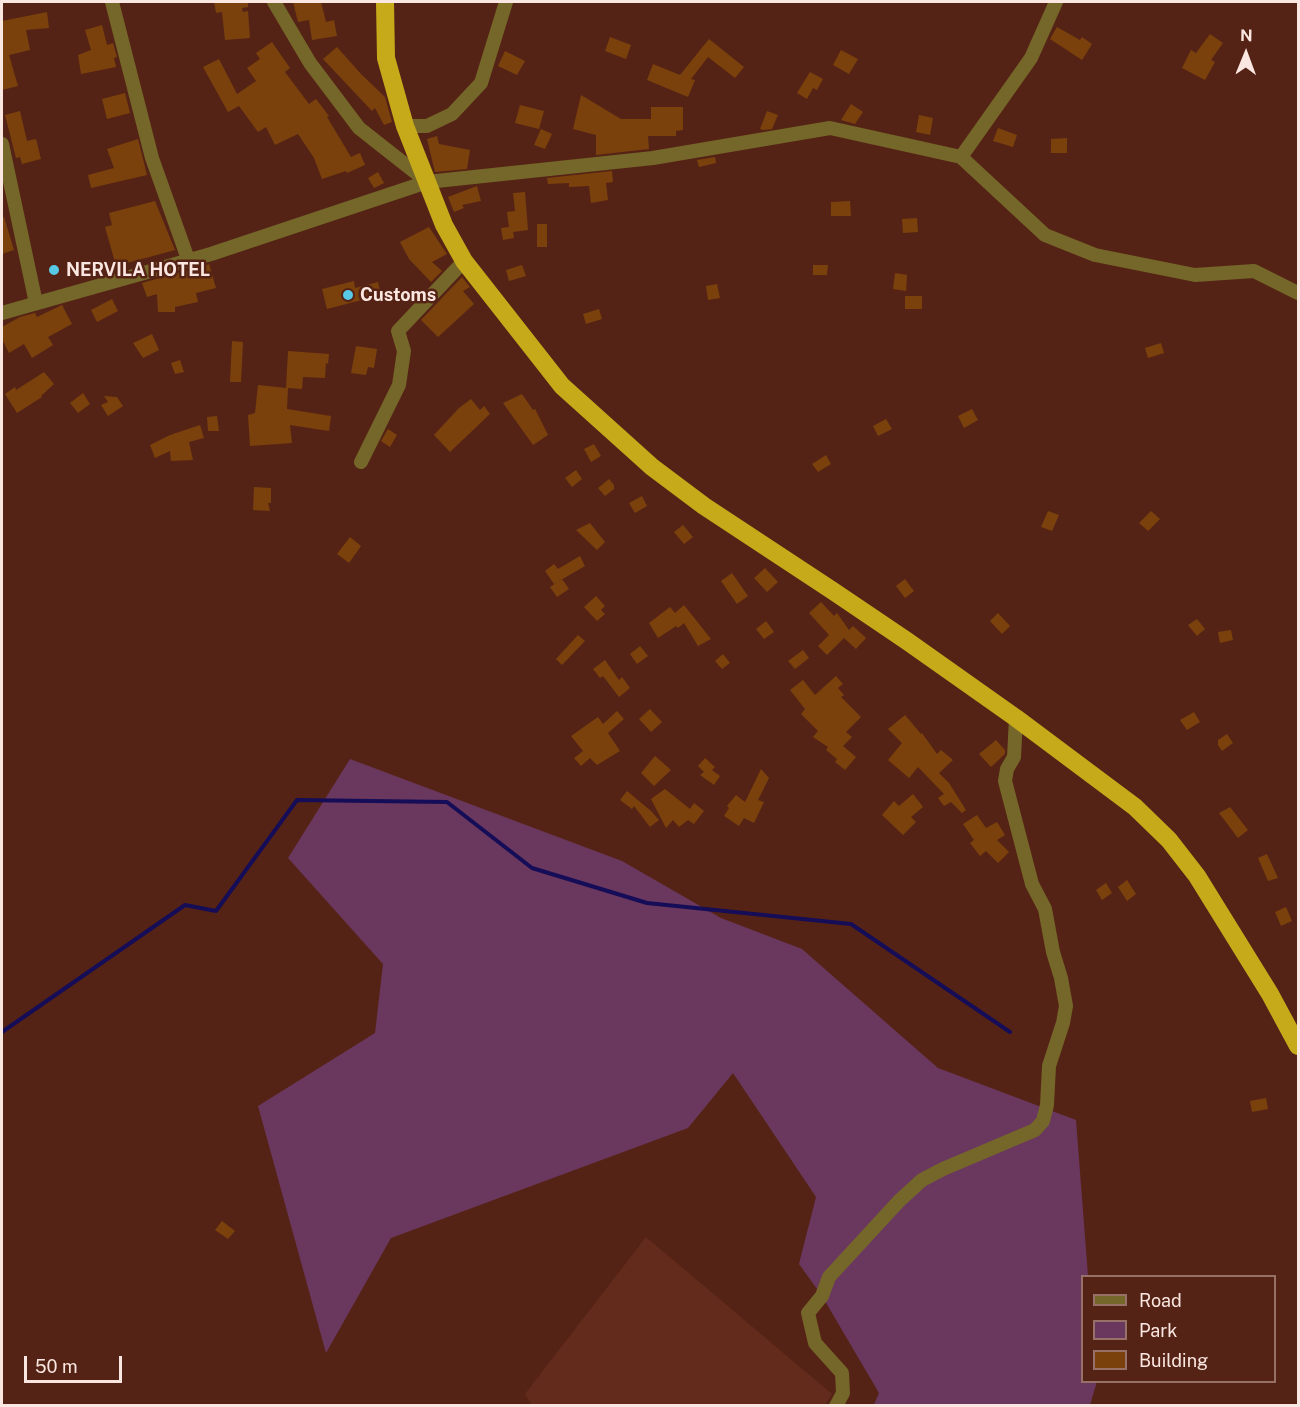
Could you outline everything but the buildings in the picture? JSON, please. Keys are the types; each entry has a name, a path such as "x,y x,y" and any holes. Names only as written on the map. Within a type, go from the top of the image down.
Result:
{"highway":[{"path":"385,2 386,58 405,126 444,225 464,261 562,386 652,467 704,507 833,591 1016,718 1135,807 1169,840 1203,885 1299,1046"}],"street":[{"path":"112,2 152,158 188,259"},
{"path":"274,2 310,63 359,128 427,182"},
{"path":"405,126 427,126 452,114 482,83 506,2"},
{"path":"961,157 1031,58 1056,2"},
{"path":"2,313 211,254 427,182 653,158 830,128 961,157 1045,236 1095,255 1195,275 1254,271 1299,293"},
{"path":"2,144 36,303"},
{"path":"361,462 399,385 404,351 398,331 464,261"},
{"path":"836,1406 843,1393 842,1373 833,1360 815,1344 808,1312 822,1296 829,1277 898,1201 922,1180 943,1168 1035,1130 1042,1121 1047,1105 1049,1066 1066,1006 1045,909 1032,884 1005,781 1007,770 1014,757 1016,718"}],"shaded area":[{"path":"646,1237 832,1394 825,1405 532,1405 525,1394"}],"green space":[{"path":"350,759 622,861 721,918 802,949 938,1068 1076,1120 1088,1275 1081,1275 1081,1383 1096,1383 1090,1405 874,1405 879,1393 822,1296 799,1264 816,1197 733,1073 688,1128 391,1238 326,1353 258,1106 375,1033 383,964 288,858"}],"waterway":[{"path":"2,1032 185,905 216,911 297,800 447,802 532,868 647,903 851,924 1010,1032"}],"place":[{"name":"NERVILA HOTEL","path":"54,270"},
{"name":"Customs","path":"348,295"}]}
